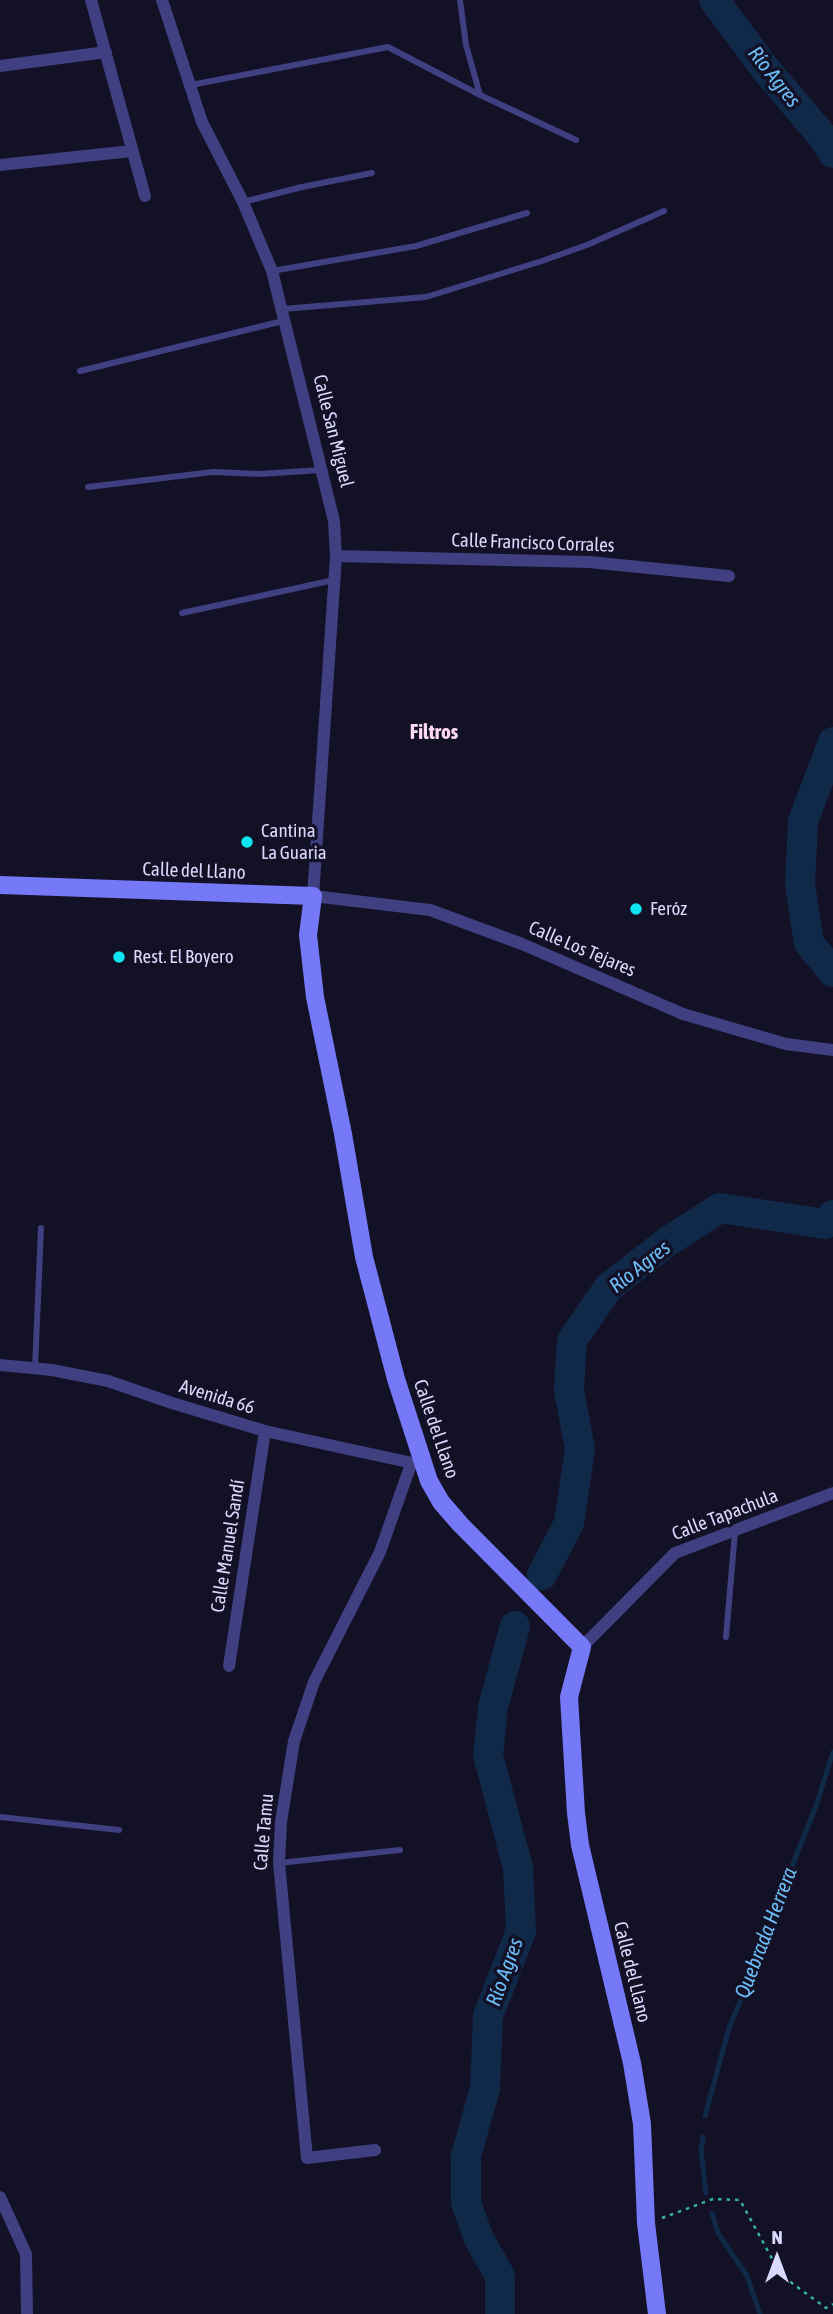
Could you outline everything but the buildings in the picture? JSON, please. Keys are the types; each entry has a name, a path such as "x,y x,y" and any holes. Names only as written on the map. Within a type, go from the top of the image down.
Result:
{"main road":[{"name":"Calle del Llano","path":"0,885 313,896 308,935 315,997 343,1134 364,1257 418,1464 441,1503 582,1647 569,1697 576,1813 580,1845 632,2063 642,2124 646,2223 657,2314"}],"street":[{"path":"91,0 145,196"},
{"name":"Calle San Miguel","path":"162,0 202,122 243,202 272,271 334,521 336,556 313,896"},
{"path":"0,66 106,52"},
{"path":"0,165 132,151"},
{"name":"Calle Francisco Corrales","path":"336,556 589,562 729,576"},
{"name":"Calle Los Tejares","path":"313,896 430,910 522,944 682,1014 786,1044 833,1050"},
{"name":"Avenida 66","path":"0,1365 35,1368 108,1381 264,1431 418,1464"},
{"name":"Calle Manuel Sandí","path":"229,1666 264,1431"},
{"name":"Calle Tamu","path":"375,2150 307,2158 279,1863 281,1822 294,1741 314,1682 380,1552 418,1464"},
{"name":"Calle Tapachula","path":"582,1647 675,1553 832,1494"},
{"path":"0,2197 26,2255 27,2314"}],"lane":[{"path":"460,0 466,45 480,95"},
{"path":"189,85 388,47 480,95 576,140"},
{"path":"243,202 372,173"},
{"path":"80,371 284,315 426,297 587,245 664,211"},
{"path":"272,271 416,246 527,213"},
{"path":"88,486 213,472 260,474 323,470"},
{"path":"182,613 334,580"},
{"path":"35,1368 41,1228"},
{"path":"726,1637 735,1530"},
{"path":"0,1817 120,1830"},
{"path":"279,1863 400,1850"}],"path":[{"path":"646,2223 713,2199 740,2200 781,2275 826,2308 833,2304"}],"waterway":[{"name":"Río Agres","path":"714,0 833,153"},
{"name":"Río Agres","path":"833,742 803,821 800,884 809,943 833,972"},
{"name":"Río Agres","path":"542,1575 569,1523 580,1449 569,1390 572,1340 609,1287 667,1242 720,1208 825,1224 833,1215"},
{"name":"Río Agres","path":"500,2314 500,2276 479,2239 466,2203 466,2156 485,2088 488,2016 521,1931 518,1868 488,1755 493,1707 515,1626"},
{"name":"Quebrada Herrera","path":"705,2116 729,2028 764,1944 816,1806 833,1752"},
{"name":"Quebrada Herrera","path":"703,2137 701,2150 706,2193"},
{"name":"Quebrada Herrera","path":"712,2213 718,2233 747,2276 760,2314"}],"place":[{"name":"Cantina La Guaria","path":"247,842"},
{"name":"Feróz","path":"636,909"},
{"name":"Rest. El Boyero","path":"119,957"}],"district":[{"name":"Filtros","path":"434,732"}]}
